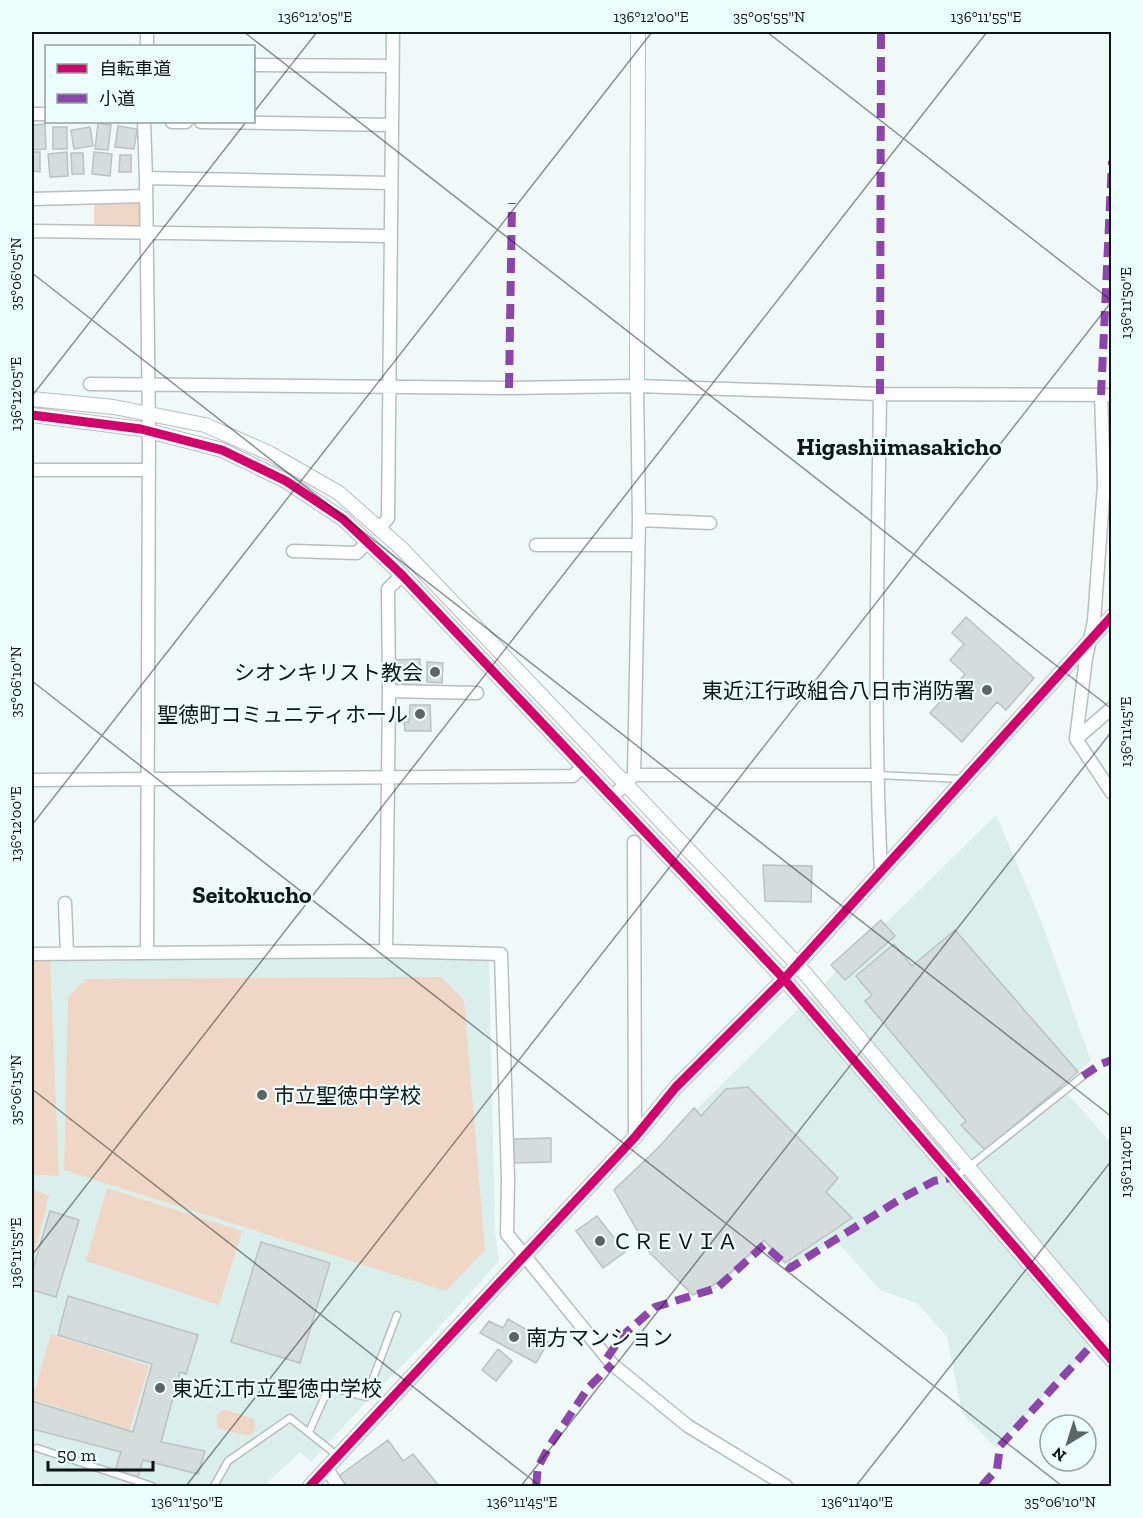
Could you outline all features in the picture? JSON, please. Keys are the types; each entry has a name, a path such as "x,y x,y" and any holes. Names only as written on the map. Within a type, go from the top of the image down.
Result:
{"street":[{"path":"378,529 388,518 393,32"},
{"path":"612,797 630,779 639,520 638,32"},
{"path":"255,65 392,66"},
{"path":"144,123 149,414 147,952"},
{"path":"255,123 391,125"},
{"path":"146,178 390,183"},
{"path":"32,199 146,196"},
{"path":"32,231 390,236"},
{"path":"90,384 637,387 880,394 1106,395 1104,484 1094,621 1086,658 1076,739 1112,794"},
{"path":"880,394 876,775 881,872"},
{"path":"32,399 114,407 205,425 269,453 339,493 402,549 630,779 797,964 1112,1338"},
{"path":"32,416 107,423 149,431 222,450 286,481 343,519 402,575 784,979 1112,1360"},
{"path":"32,470 148,470"},
{"path":"639,520 710,523"},
{"path":"293,551 357,553 367,542"},
{"path":"536,545 638,545"},
{"path":"386,951 388,589 402,575"},
{"path":"310,1486 635,1137 676,1087 784,979 1112,616"},
{"path":"389,691 477,693"},
{"path":"1076,739 1112,708"},
{"path":"32,780 149,781 388,776 573,776 583,766"},
{"path":"630,779 876,775"},
{"path":"634,842 635,1137"},
{"path":"65,903 67,954"},
{"path":"32,954 386,951 501,954 508,1179 507,1234 612,1364 688,1426 786,1486"},
{"path":"327,1469 338,1486"}],"lane":[{"path":"876,775 964,779"},
{"path":"956,1177 1083,1076"},
{"path":"309,1432 329,1387 366,1397 398,1316"},
{"path":"214,1486 228,1461 291,1418 339,1456"},
{"path":"37,1448 152,1486"}],"shaded area":[{"path":"141,203 141,228 94,229 94,204"},
{"path":"996,815 1042,923 1091,1061 1061,1086 1111,1143 1112,1323 996,1448 962,1413 947,1337 917,1303 880,1290 836,1240 790,1268 764,1245 717,1288 693,1295 650,1253 614,1190"},
{"name":"市立聖徳中学校","path":"32,958 489,958 495,1231 499,1261 311,1462 300,1452 264,1486 48,1486 32,1478"},
{"path":"50,958 59,1176 32,1175 32,959"},
{"path":"441,977 464,1000 485,1250 446,1291 64,1170 68,997 86,979"},
{"path":"107,1188 242,1231 219,1305 86,1261"},
{"path":"32,1189 49,1196 32,1262"},
{"path":"51,1334 149,1366 129,1430 32,1399"},
{"path":"223,1409 254,1419 256,1427 254,1432 248,1436 217,1428 217,1415"}],"building":[{"path":"98,123 111,125 108,150 95,149"},
{"path":"45,124 46,149 32,150 32,125"},
{"path":"118,126 137,129 134,149 115,147"},
{"path":"53,127 67,127 67,149 53,149"},
{"path":"90,127 93,146 74,149 71,130"},
{"path":"32,152 40,152 40,172 32,171"},
{"path":"67,152 68,176 50,177 48,154"},
{"path":"94,152 112,154 110,176 92,174"},
{"path":"71,153 83,153 84,174 72,174"},
{"path":"120,155 131,155 131,172 119,172"},
{"name":"東近江行政組合八日市消防署","path":"966,617 1034,678 1006,710 997,702 962,742 930,713 965,674 950,660 964,644 952,633"},
{"path":"420,659 420,685 403,685 402,671 395,672 395,660"},
{"name":"シオンキリスト教会","path":"427,662 443,663 442,683 427,682"},
{"name":"聖徳町コミュニティホール","path":"410,705 430,705 431,731 405,731 404,722 409,722"},
{"path":"763,865 812,866 811,902 765,901"},
{"path":"881,920 895,936 845,980 831,965"},
{"path":"955,930 1078,1072 985,1150 961,1125 966,1121 865,1001 872,995 856,976 894,944 912,966"},
{"path":"748,1087 838,1178 826,1192 852,1218 785,1263 764,1240 723,1280 693,1295 650,1253 614,1190 658,1148 694,1108 701,1116 726,1089"},
{"path":"551,1138 551,1162 514,1163 513,1139"},
{"path":"50,1211 79,1220 56,1297 32,1290 32,1272"},
{"name":"ＣＲＥＶＩＡ","path":"597,1216 625,1252 603,1268 576,1231"},
{"path":"261,1242 330,1263 300,1363 231,1342"},
{"name":"東近江市立聖徳中学校","path":"68,1296 198,1335 186,1374 180,1372 161,1442 205,1451 198,1474 143,1460 138,1477 115,1470 121,1452 32,1429 32,1401 133,1432 152,1364 58,1335"},
{"name":"南方マンション","path":"508,1319 548,1342 536,1363 480,1333 489,1321 503,1328"},
{"path":"498,1349 512,1361 496,1381 482,1370"},
{"path":"388,1440 403,1461 413,1454 439,1486 347,1486 339,1476"}],"marked path":[{"path":"880,394 881,32"},
{"path":"1101,395 1112,161"},
{"path":"509,388 512,203"},
{"path":"1083,1076 1101,1064 1112,1060"},
{"path":"607,1358 622,1336 655,1307 717,1288 764,1245 790,1268 902,1198 934,1181 956,1177"},
{"path":"982,1486 997,1469 1000,1446 1089,1348"},
{"path":"536,1486 538,1467 550,1445 588,1388 612,1364"}],"cycle path":[{"path":"32,415 141,429 222,450 286,481 343,519 402,575 784,979 1112,1360"},
{"path":"310,1486 635,1137 676,1087 784,979 1112,616"}],"place":[{"name":"シオンキリスト教会","path":"435,672"},
{"name":"東近江行政組合八日市消防署","path":"987,690"},
{"name":"聖徳町コミュニティホール","path":"420,714"},
{"name":"市立聖徳中学校","path":"262,1095"},
{"name":"ＣＲＥＶＩＡ","path":"600,1241"},
{"name":"南方マンション","path":"514,1337"},
{"name":"東近江市立聖徳中学校","path":"160,1388"}],"district":[{"name":"Higashiimasakicho","path":"899,446"},
{"name":"Seitokucho","path":"252,894"}]}
